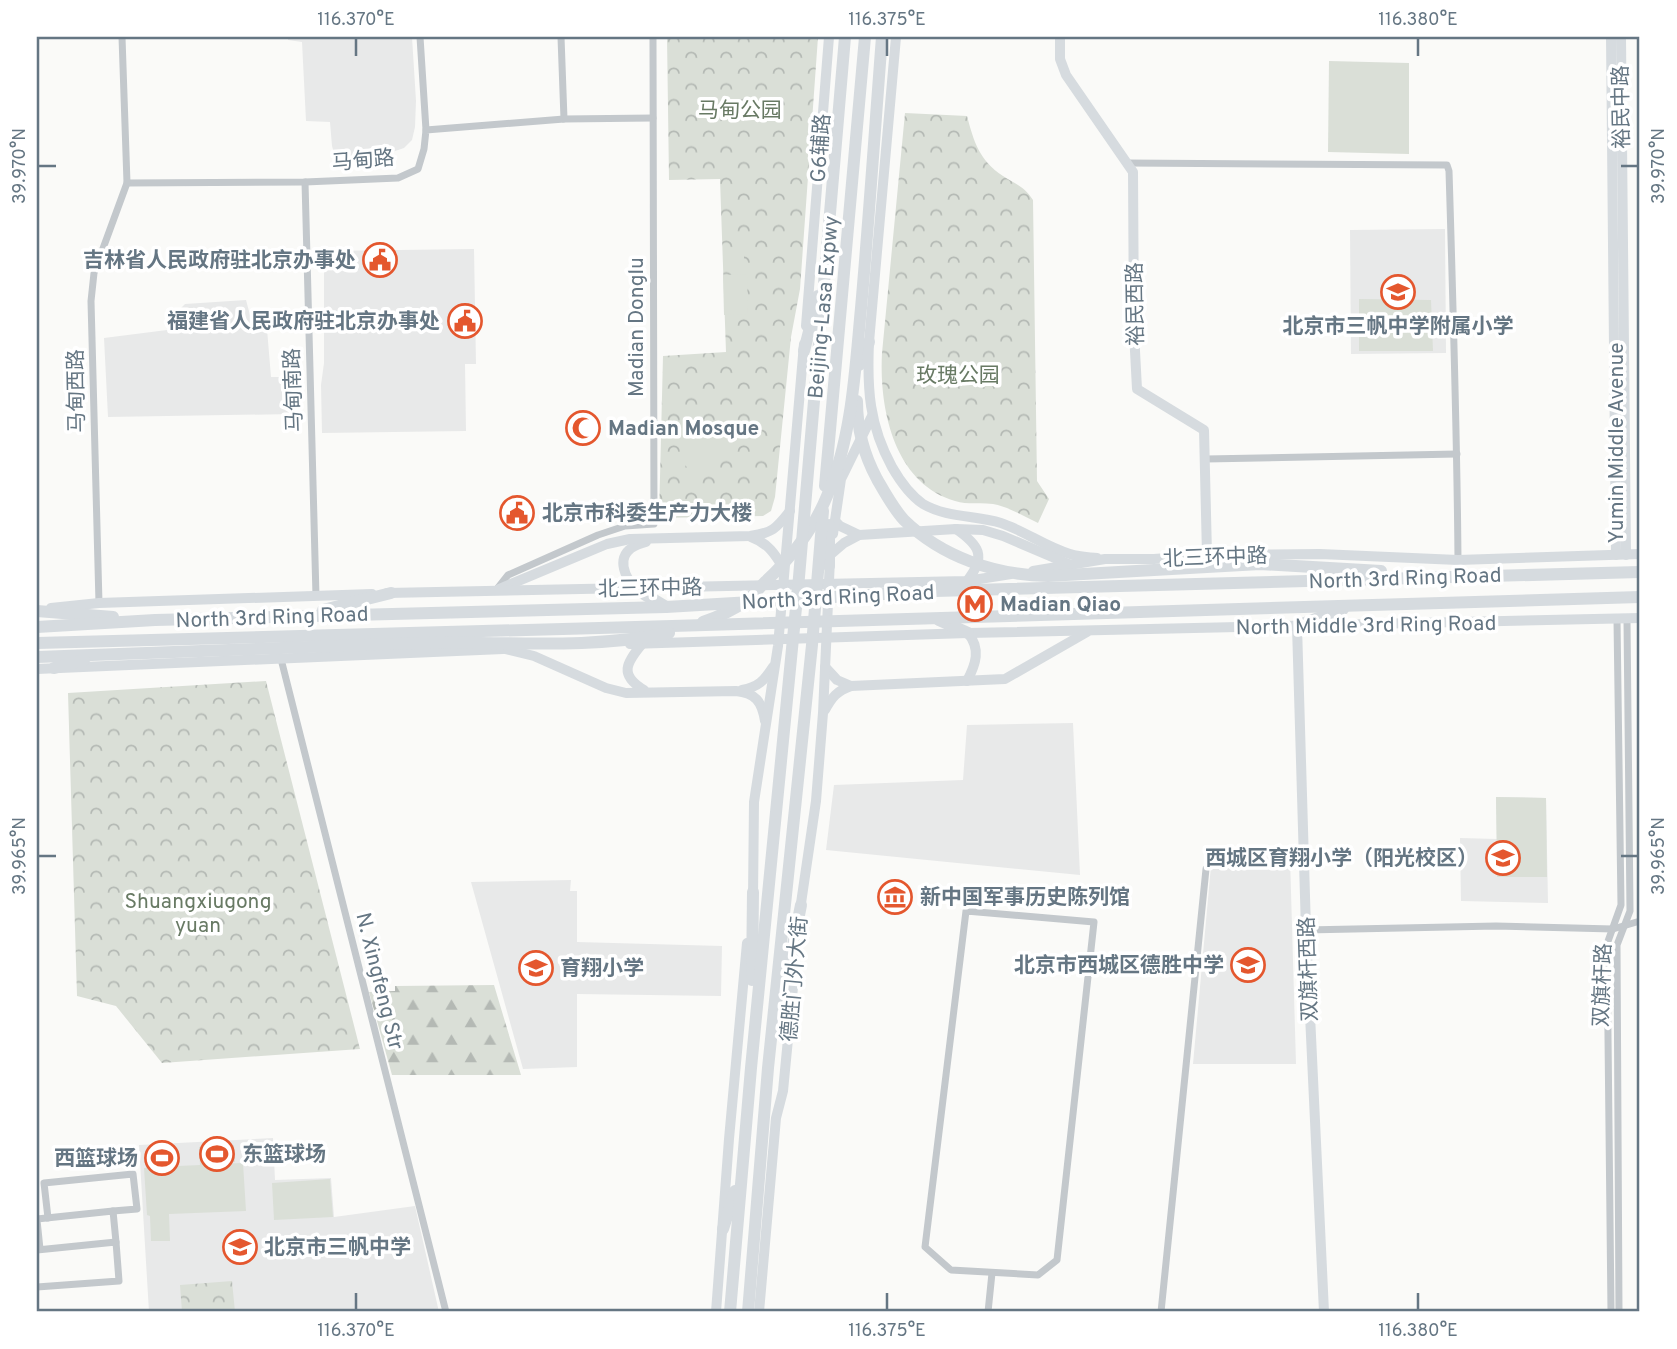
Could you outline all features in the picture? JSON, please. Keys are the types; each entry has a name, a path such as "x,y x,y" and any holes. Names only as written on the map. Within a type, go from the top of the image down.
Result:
{"highway":[{"name":"Beijing-Lasa Expwy","path":"792,646 845,37"},
{"name":"Beijing-Lasa Expwy","path":"826,568 829,451 865,37"},
{"path":"882,37 857,412 862,446 887,497 903,518 939,547 964,559 1025,576 1260,564 1454,576"},
{"path":"804,351 827,259"},
{"path":"831,426 863,343"},
{"path":"37,657 423,643 595,642 666,633 705,621 747,600 795,551 813,525 828,495 838,461 863,343"},
{"name":"德胜门外大街","path":"748,1312 768,1068 812,645 826,568"},
{"name":"North 3rd Ring Road","path":"37,627 155,620 666,607 934,591 1640,572"},
{"path":"934,591 967,581"},
{"path":"634,589 666,607"},
{"path":"297,616 391,593"},
{"name":"North 3rd Ring Road","path":"37,643 1640,597"},
{"path":"1297,626 1354,605"},
{"path":"37,610 155,620"},
{"path":"936,618 968,633"},
{"path":"642,644 672,626"},
{"path":"317,635 387,654"},
{"path":"54,668 168,639"},
{"name":"德胜门外大街","path":"730,1312 792,646"},
{"path":"751,1068 753,892"},
{"path":"768,1068 801,905"},
{"path":"723,1229 742,1168"}],"street":[{"path":"122,37 127,183"},
{"path":"420,37 426,130 564,119 653,117"},
{"path":"561,37 564,119"},
{"name":"Madian Donglu","path":"494,592 508,575 598,536 625,526 654,524 653,37"},
{"name":"G6辅路","path":"776,664 829,37"},
{"path":"896,37 863,343 872,416 878,437 895,473 908,491 923,503 940,511 1010,526 1071,555 1105,559"},
{"name":"裕民西路","path":"1060,37 1060,60 1066,75 1133,172 1137,388 1205,430 1207,555"},
{"name":"Yumin Middle Avenue","path":"1611,37 1621,555"},
{"name":"裕民中路","path":"1620,37 1621,555"},
{"name":"马甸路","path":"127,183 305,182 398,178 418,169 426,130"},
{"path":"1127,163 1447,165 1458,560"},
{"name":"马甸南路","path":"305,182 316,596"},
{"name":"马甸西路","path":"99,603 91,301 94,273 127,183"},
{"name":"德胜门外大街","path":"759,1312 776,1118 783,1091 801,905 816,801 824,713 826,568 841,479 872,416"},
{"path":"1206,459 1457,454"},
{"path":"494,592 607,544 630,538 762,534 773,530 790,511"},
{"path":"835,521 859,535"},
{"path":"826,568 844,542 859,535 956,529 983,530 1003,536 1071,565"},
{"path":"956,529 973,541 978,552 976,570 967,581"},
{"path":"750,536 762,541 773,551 784,573"},
{"path":"634,589 623,570 627,551 637,545 666,538"},
{"name":"北三环中路","path":"37,610 99,603 391,593 967,581 1105,559 1207,555 1320,554 1458,560 1640,554"},
{"name":"North Middle 3rd Ring Road","path":"1091,630 1640,618"},
{"path":"1611,1312 1608,944 1621,905 1622,620"},
{"name":"双旗杆路","path":"1619,1312 1617,945 1630,911 1622,620"},
{"name":"双旗杆西路","path":"1297,626 1306,930 1324,1312"},
{"path":"37,669 505,649 1091,630"},
{"path":"824,713 832,697 851,686 1005,679 1091,630"},
{"path":"967,681 976,660 974,640 968,633"},
{"path":"642,644 627,666 627,675 634,684 646,691"},
{"path":"505,649 534,656 607,688 626,692 747,692 760,703 766,724"},
{"name":"N. Xingfeng Str","path":"281,659 446,1312"},
{"path":"736,691 752,688 761,682 776,664"},
{"path":"716,1312 729,1139 753,892 754,802 776,664"},
{"path":"825,667 837,680 851,686"},
{"path":"1161,1312 1206,869"},
{"path":"965,911 1094,922 1057,1260 1038,1275 992,1273 951,1270 925,1247 965,911"},
{"path":"1306,930 1496,926 1613,929 1640,921"},
{"path":"48,1218 41,1183 133,1174 137,1209 113,1211 48,1218 37,1219 38,1249 116,1242"},
{"path":"37,1287 119,1281 113,1211"},
{"path":"988,1312 992,1273"}],"shaded area":[{"path":"288,37 412,37 416,101 412,140 404,148 374,158 343,164 336,160 330,122 306,121 302,42 288,40"},
{"name":"北京市三帆中学附属小学","path":"1445,229 1446,353 1351,354 1350,230"},
{"path":"474,249 476,364 465,364 466,431 322,433 324,251"},
{"path":"246,300 250,315 266,317 271,377 293,377 293,414 108,417 104,338 167,330 169,320 185,304"},
{"path":"1073,723 1080,875 826,850 834,785 963,780 967,725"},
{"name":"西城区育翔小学（阳光校区）","path":"1496,797 1546,798 1548,903 1461,901 1460,838 1497,839"},
{"name":"北京市西城区德胜中学","path":"1290,857 1296,1064 1193,1064 1211,866 1215,859"},
{"name":"育翔小学","path":"571,880 570,891 577,891 577,942 722,946 721,996 577,994 577,1067 523,1069 471,882"},
{"name":"北京市三帆中学","path":"273,1138 275,1180 331,1178 334,1217 415,1206 439,1312 149,1312 139,1145"}],"green space":[{"name":"马甸公园","path":"667,37 818,37 800,289 791,337 775,497 771,511 763,516 659,518 663,356 726,352 720,179 669,180"},
{"path":"1329,61 1409,63 1409,154 1328,152"},
{"name":"玫瑰公园","path":"905,113 967,116 975,142 988,164 1023,189 1033,200 1037,481 1049,499 1038,523 999,505 955,501 934,492 917,478 894,441 884,397 882,353"},
{"path":"723,250 744,250 744,266 724,266"},
{"path":"747,274 748,314 724,315 723,275"},
{"path":"1359,299 1431,300 1433,351 1359,351"},
{"path":"699,433 712,440 727,455 700,481 684,464 697,451 690,441"},
{"name":"Shuangxiugong yuan","path":"266,681 360,1049 162,1063 116,1006 77,996 68,693"},
{"path":"1496,797 1546,798 1547,877 1497,877"},
{"path":"494,985 521,1075 392,1075 369,992 395,991 395,986"},
{"path":"234,1145 235,1162 210,1164 243,1163 246,1211 169,1214 170,1241 151,1241 150,1216 147,1215 145,1151 177,1149 178,1166 200,1165 199,1147"},
{"path":"330,1179 333,1217 274,1220 272,1183"},
{"path":"232,1281 235,1312 182,1312 180,1285"}],"place":[{"name":"吉林省人民政府驻北京办事处","path":"380,260"},
{"name":"北京市三帆中学附属小学","path":"1398,292"},
{"name":"福建省人民政府驻北京办事处","path":"465,321"},
{"name":"Madian Mosque","path":"583,428"},
{"name":"北京市科委生产力大楼","path":"517,513"},
{"name":"Madian Qiao","path":"975,604"},
{"name":"西城区育翔小学（阳光校区）","path":"1503,858"},
{"name":"新中国军事历史陈列馆","path":"895,897"},
{"name":"北京市西城区德胜中学","path":"1248,965"},
{"name":"育翔小学","path":"536,968"},
{"name":"东篮球场","path":"217,1154"},
{"name":"西篮球场","path":"162,1158"},
{"name":"北京市三帆中学","path":"240,1247"}]}
